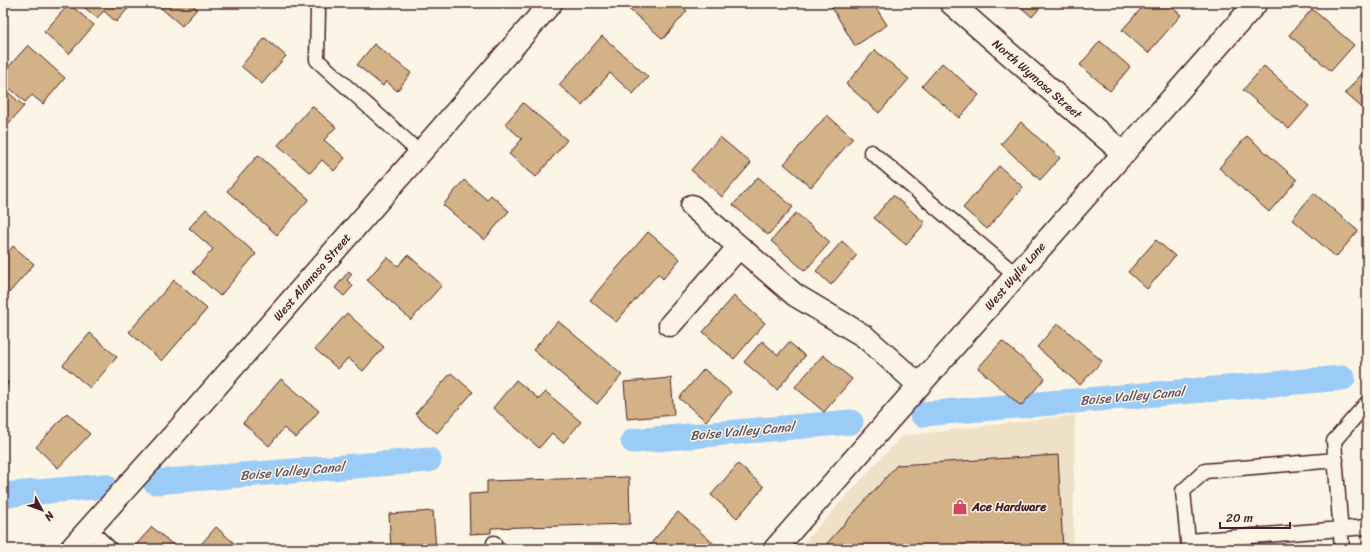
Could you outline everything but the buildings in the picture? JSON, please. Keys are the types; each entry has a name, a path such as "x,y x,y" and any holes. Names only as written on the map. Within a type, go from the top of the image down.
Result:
{"street":[{"name":"West Alamosa Street","path":"71,549 184,424 551,3"},
{"name":"North Wymosa Street","path":"951,3 1124,154"},
{"name":"West Wylie Lane","path":"775,549 1256,3"},
{"path":"692,206 795,295 864,336 919,385"},
{"path":"670,325 739,247"}],"lane":[{"path":"318,9 317,60 420,153"},
{"path":"871,152 1016,275"},
{"path":"1342,549 1334,441 1367,403"},
{"path":"1336,460 1205,471 1183,491 1188,541 1367,526"},
{"path":"89,529 110,549"}],"shaded area":[{"name":"Ace Hardware","path":"1075,415 1073,549 798,549 901,436"}],"waterway":[{"name":"Boise Valley Canal","path":"922,414 1343,378"},
{"name":"Boise Valley Canal","path":"633,441 851,422"},
{"name":"Boise Valley Canal","path":"155,482 429,460"},
{"name":"Boise Valley Canal","path":"3,495 105,486"}],"place":[{"name":"Ace Hardware","path":"960,507"}]}
